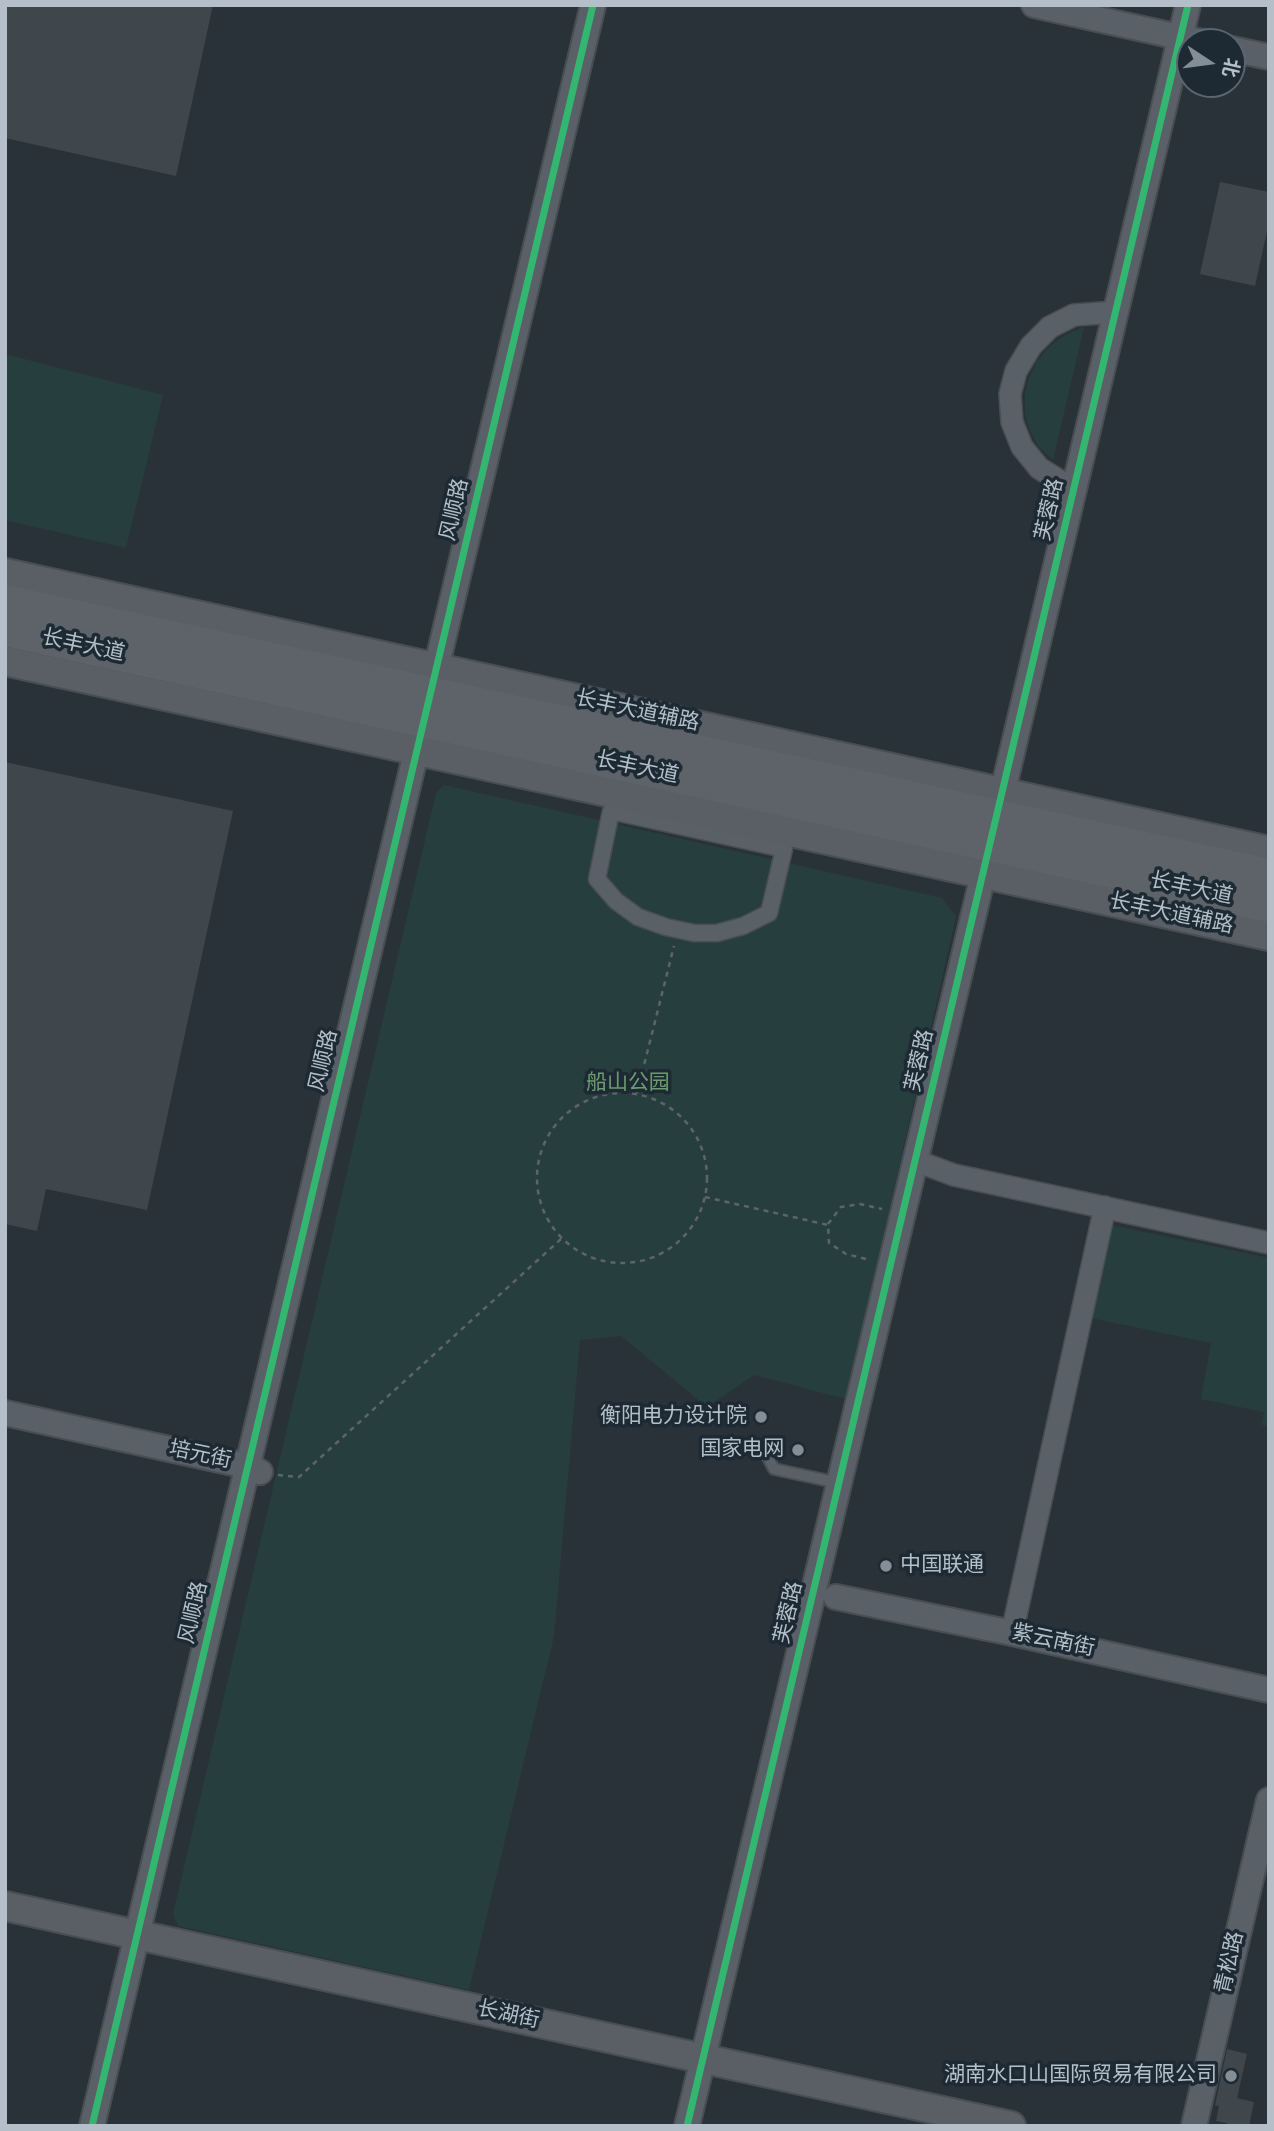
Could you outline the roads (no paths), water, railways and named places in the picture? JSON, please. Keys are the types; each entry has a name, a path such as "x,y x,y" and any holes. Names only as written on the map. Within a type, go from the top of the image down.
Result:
{"main road":[{"path":"5,573 433,710"},
{"name":"长丰大道","path":"5,601 433,710 992,861 1269,906"},
{"name":"长丰大道","path":"5,630 433,710 1006,806 1269,875"},
{"path":"5,661 433,710"},
{"path":"1006,806 1269,852"},
{"name":"长丰大道辅路","path":"992,861 1269,936"},
{"name":"长湖街","path":"5,1906 143,1941 708,2065 1011,2126"},
{"name":"长湖街","path":"5,1917 143,1941"},
{"name":"长湖街","path":"708,2065 959,2126"}],"street":[{"name":"风顺路","path":"433,710 593,5"},
{"name":"风顺路","path":"108,2126 143,1941 251,1471 605,5"},
{"path":"1034,5 1176,39"},
{"name":"芙蓉路","path":"1188,5 1190,28"},
{"name":"芙蓉路","path":"1196,28 1202,5"},
{"path":"1246,52 1269,57"},
{"name":"芙蓉路","path":"1006,806 1074,490 1116,312 1176,98"},
{"name":"芙蓉路","path":"700,2126 708,2065 839,1483 1179,98"},
{"path":"1074,490 1039,468 1022,447 1012,422 1010,394 1016,371 1031,346 1050,327 1074,315 1116,312"},
{"path":"611,811 784,849 769,913 743,926 718,933 678,930 638,917 616,901 597,878 611,811"},
{"name":"芙蓉路","path":"687,2126 708,2065 926,1170 992,861"},
{"path":"926,1170 1269,1242"},
{"path":"1012,1633 1105,1207"},
{"name":"培元街","path":"5,1413 251,1471"},
{"name":"培元街","path":"5,1420 251,1471"},
{"name":"紫云南街","path":"836,1597 1269,1690"},
{"name":"青松路","path":"1194,2126 1269,1800"},
{"name":"风顺路","path":"92,2126 143,1941"}],"lane":[{"path":"761,1444 774,1469 839,1483"}],"place":[{"name":"衡阳电力设计院","path":"761,1417"},
{"name":"国家电网","path":"798,1450"},
{"name":"中国联通","path":"886,1566"},
{"name":"湖南水口山国际贸易有限公司","path":"1231,2076"}],"park label":[{"name":"船山公园","path":"628,1084"}]}
